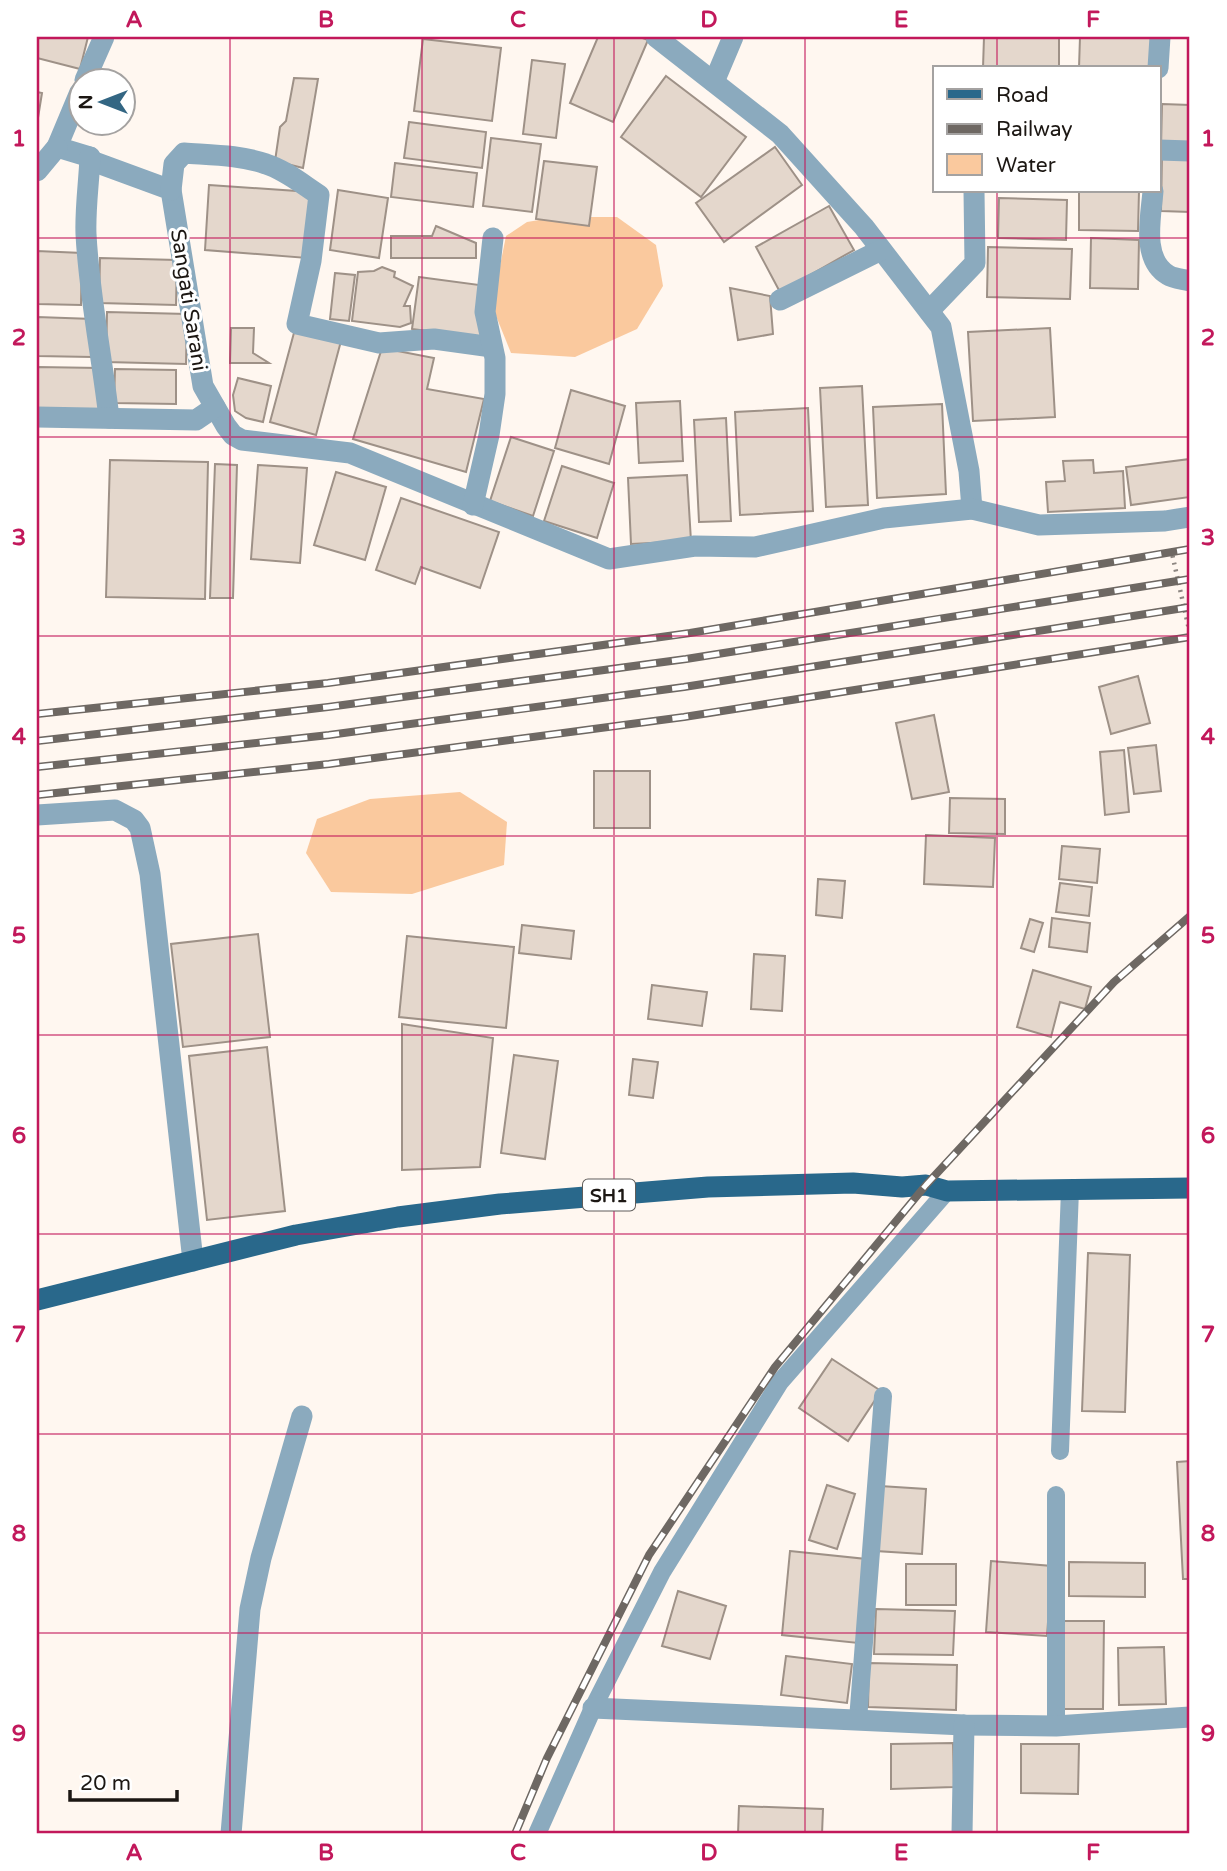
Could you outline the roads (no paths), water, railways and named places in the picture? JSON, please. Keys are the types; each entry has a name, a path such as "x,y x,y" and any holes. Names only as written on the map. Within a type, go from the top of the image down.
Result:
{"main road":[{"name":"SH1","path":"37,1300 296,1235 398,1217 500,1204 708,1187 853,1183 902,1187 926,1185 947,1191 1190,1188"}],"street":[{"path":"91,66 104,37"},
{"path":"656,37 780,134 864,227 941,327 969,471 972,509 1039,526 1165,521 1190,517"},
{"path":"714,82 733,37"},
{"path":"1158,66 1160,37"},
{"path":"37,171 57,147 66,125"},
{"path":"57,147 90,157 92,161 171,190 174,164 184,153 220,155 277,168 318,195 311,261 297,324 379,342 434,339 492,347"},
{"path":"1160,150 1190,151"},
{"path":"90,157 86,231 109,418"},
{"name":"Sangati Sarani","path":"171,190 203,386 226,426 233,435 242,440 350,453 608,559 695,546 755,547 884,518 972,509"},
{"path":"929,311 975,262 974,192"},
{"path":"1153,192 1150,241 1156,264 1169,276 1190,281"},
{"path":"473,505 495,394 495,358 485,312 493,238"},
{"path":"780,300 881,250"},
{"path":"37,417 196,420 215,407"},
{"path":"37,815 115,810 134,820 140,828 150,874 193,1261"},
{"path":"230,1834 250,1609 261,1558 302,1416"},
{"path":"593,1708 964,1725 1056,1726 1190,1717"},
{"path":"962,1834 964,1725"}],"lane":[{"path":"1060,1451 1070,1190"},
{"path":"537,1834 593,1708 662,1572 780,1382 947,1191"},
{"path":"858,1720 883,1396"},
{"path":"1056,1495 1056,1726"}],"water":[{"path":"558,217 617,217 656,245 663,286 637,329 575,357 511,353 492,306 506,236 527,222"},
{"path":"460,792 507,822 504,865 412,894 331,892 306,853 317,819 370,799"}],"railway":[{"path":"37,714 328,683 690,633 1190,549"},
{"path":"37,741 328,707 686,659 1190,579"},
{"path":"37,767 329,735 684,687 1190,607"},
{"path":"37,795 329,764 684,717 1190,637"},
{"path":"515,1834 547,1758 649,1555 775,1367 926,1185 1114,982 1190,916"}]}
